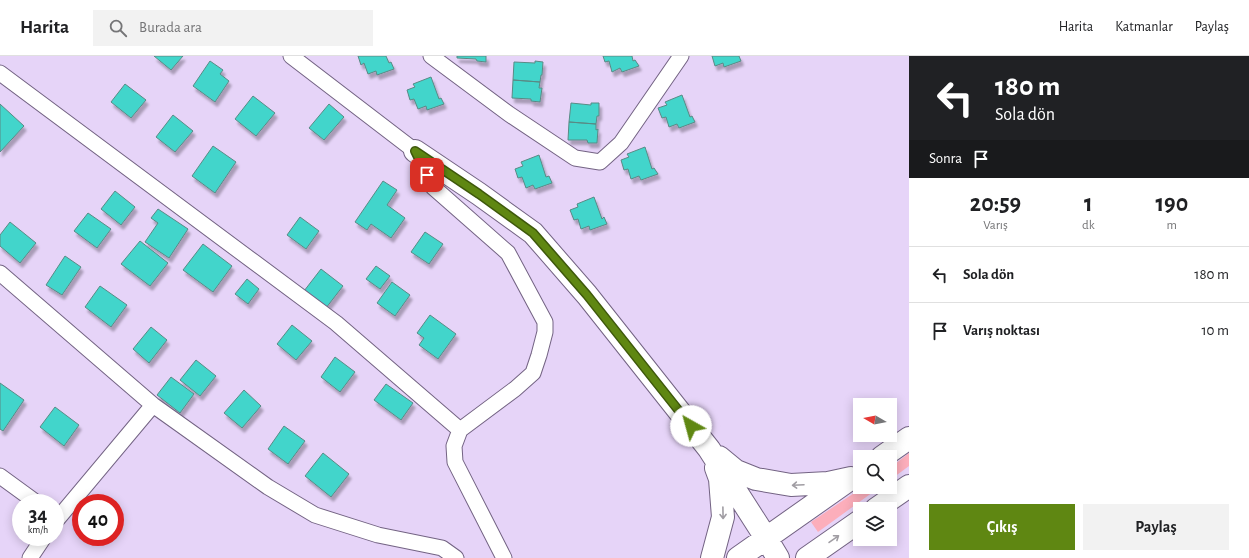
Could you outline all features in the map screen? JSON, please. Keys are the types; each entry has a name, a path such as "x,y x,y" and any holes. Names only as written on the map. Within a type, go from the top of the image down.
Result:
{"street":[{"path":"291,56 415,151 479,194 533,233 587,295 709,448 778,558"},
{"path":"431,56 509,114 575,158 600,162 621,144 681,56"},
{"path":"0,73 336,323 460,430"},
{"path":"415,151 434,187 508,253 545,322 545,332 533,373 515,390 460,430 454,446 455,462 504,558"},
{"path":"0,273 153,405 268,487 315,515 378,535 442,548 456,558"},
{"path":"64,509 153,405"},
{"path":"892,450 909,438"},
{"path":"709,448 736,471 756,479 791,485 828,483 853,476"},
{"path":"709,448 720,479 723,517 712,558"},
{"path":"0,476 25,494"},
{"path":"738,558 853,476"},
{"path":"886,502 909,486"},
{"path":"807,558 853,526"},
{"path":"30,558 38,546"}],"shaded area":[{"path":"909,453 909,466 897,475 897,462"},
{"path":"853,494 870,494 859,502 853,502 853,507 818,532 811,522"}],"building":[{"path":"154,56 183,56 171,70"},
{"path":"358,56 386,56 394,69 377,75 376,71 368,74 364,63 361,65"},
{"path":"457,56 486,56 486,62 477,61 476,59 457,58"},
{"path":"603,56 632,56 633,61 635,60 639,66 622,72 620,68 612,72 609,61 605,62"},
{"path":"712,56 739,56 741,61 724,67 723,63 715,66"},
{"path":"210,61 223,70 220,74 229,81 215,102 193,86"},
{"path":"535,61 543,62 540,82 513,80 514,62 535,63"},
{"path":"431,77 439,99 441,98 444,104 427,110 426,106 418,109 414,99 410,100 407,90 415,87 413,84"},
{"path":"513,80 540,82 539,88 542,88 540,102 531,101 531,99 512,98"},
{"path":"125,84 146,100 131,118 111,102"},
{"path":"682,95 690,117 692,116 695,122 679,128 677,124 669,127 666,117 662,118 658,108 667,105 665,102"},
{"path":"253,96 275,113 256,136 235,119"},
{"path":"571,103 591,105 591,103 599,103 599,116 597,116 596,124 569,122"},
{"path":"0,104 24,126 0,152"},
{"path":"329,104 344,117 324,140 309,128"},
{"path":"173,115 193,131 175,152 156,137"},
{"path":"569,122 596,124 596,130 598,129 597,143 588,143 587,140 568,140"},
{"path":"213,146 236,162 215,193 192,176"},
{"path":"645,147 652,169 654,168 658,174 641,180 639,176 631,179 628,169 624,170 621,160 629,157 627,154"},
{"path":"539,155 546,177 549,176 552,183 535,189 533,185 526,188 522,177 518,178 515,169 523,166 521,162"},
{"path":"383,181 397,190 387,205 405,218 391,238 371,224 367,230 355,222"},
{"path":"115,191 135,207 121,225 101,209"},
{"path":"594,197 602,219 604,217 607,224 590,230 589,226 581,229 578,219 574,220 570,210 578,207 577,204"},
{"path":"158,209 188,229 169,258 145,242 158,223 151,218"},
{"path":"88,213 111,229 97,248 74,231"},
{"path":"300,217 319,231 306,249 287,235"},
{"path":"10,222 36,243 20,263 0,246 0,235"},
{"path":"425,232 443,244 429,264 411,252"},
{"path":"140,241 168,263 150,286 121,264"},
{"path":"203,244 232,266 213,292 183,270"},
{"path":"65,256 81,267 62,295 46,285"},
{"path":"376,266 390,276 380,289 366,279"},
{"path":"321,269 343,286 326,308 304,291"},
{"path":"247,279 259,289 248,304 235,294"},
{"path":"392,282 410,295 395,316 377,303"},
{"path":"100,286 127,305 111,327 85,307"},
{"path":"430,315 456,334 438,359 419,345 424,338 417,333"},
{"path":"292,325 312,341 296,360 277,344"},
{"path":"151,327 167,340 149,363 133,349"},
{"path":"335,357 355,372 340,392 321,377"},
{"path":"196,360 216,376 200,396 180,380"},
{"path":"171,377 194,394 180,413 157,395"},
{"path":"0,383 24,400 3,431 0,429"},
{"path":"386,384 413,403 401,420 374,400"},
{"path":"244,390 261,406 242,428 224,413"},
{"path":"55,407 79,425 64,446 40,427"},
{"path":"284,426 305,441 288,464 268,449"},
{"path":"323,453 349,474 331,497 305,476"}],"route":[{"path":"427,175 415,151 479,194 533,233 587,295 691,426"}]}
